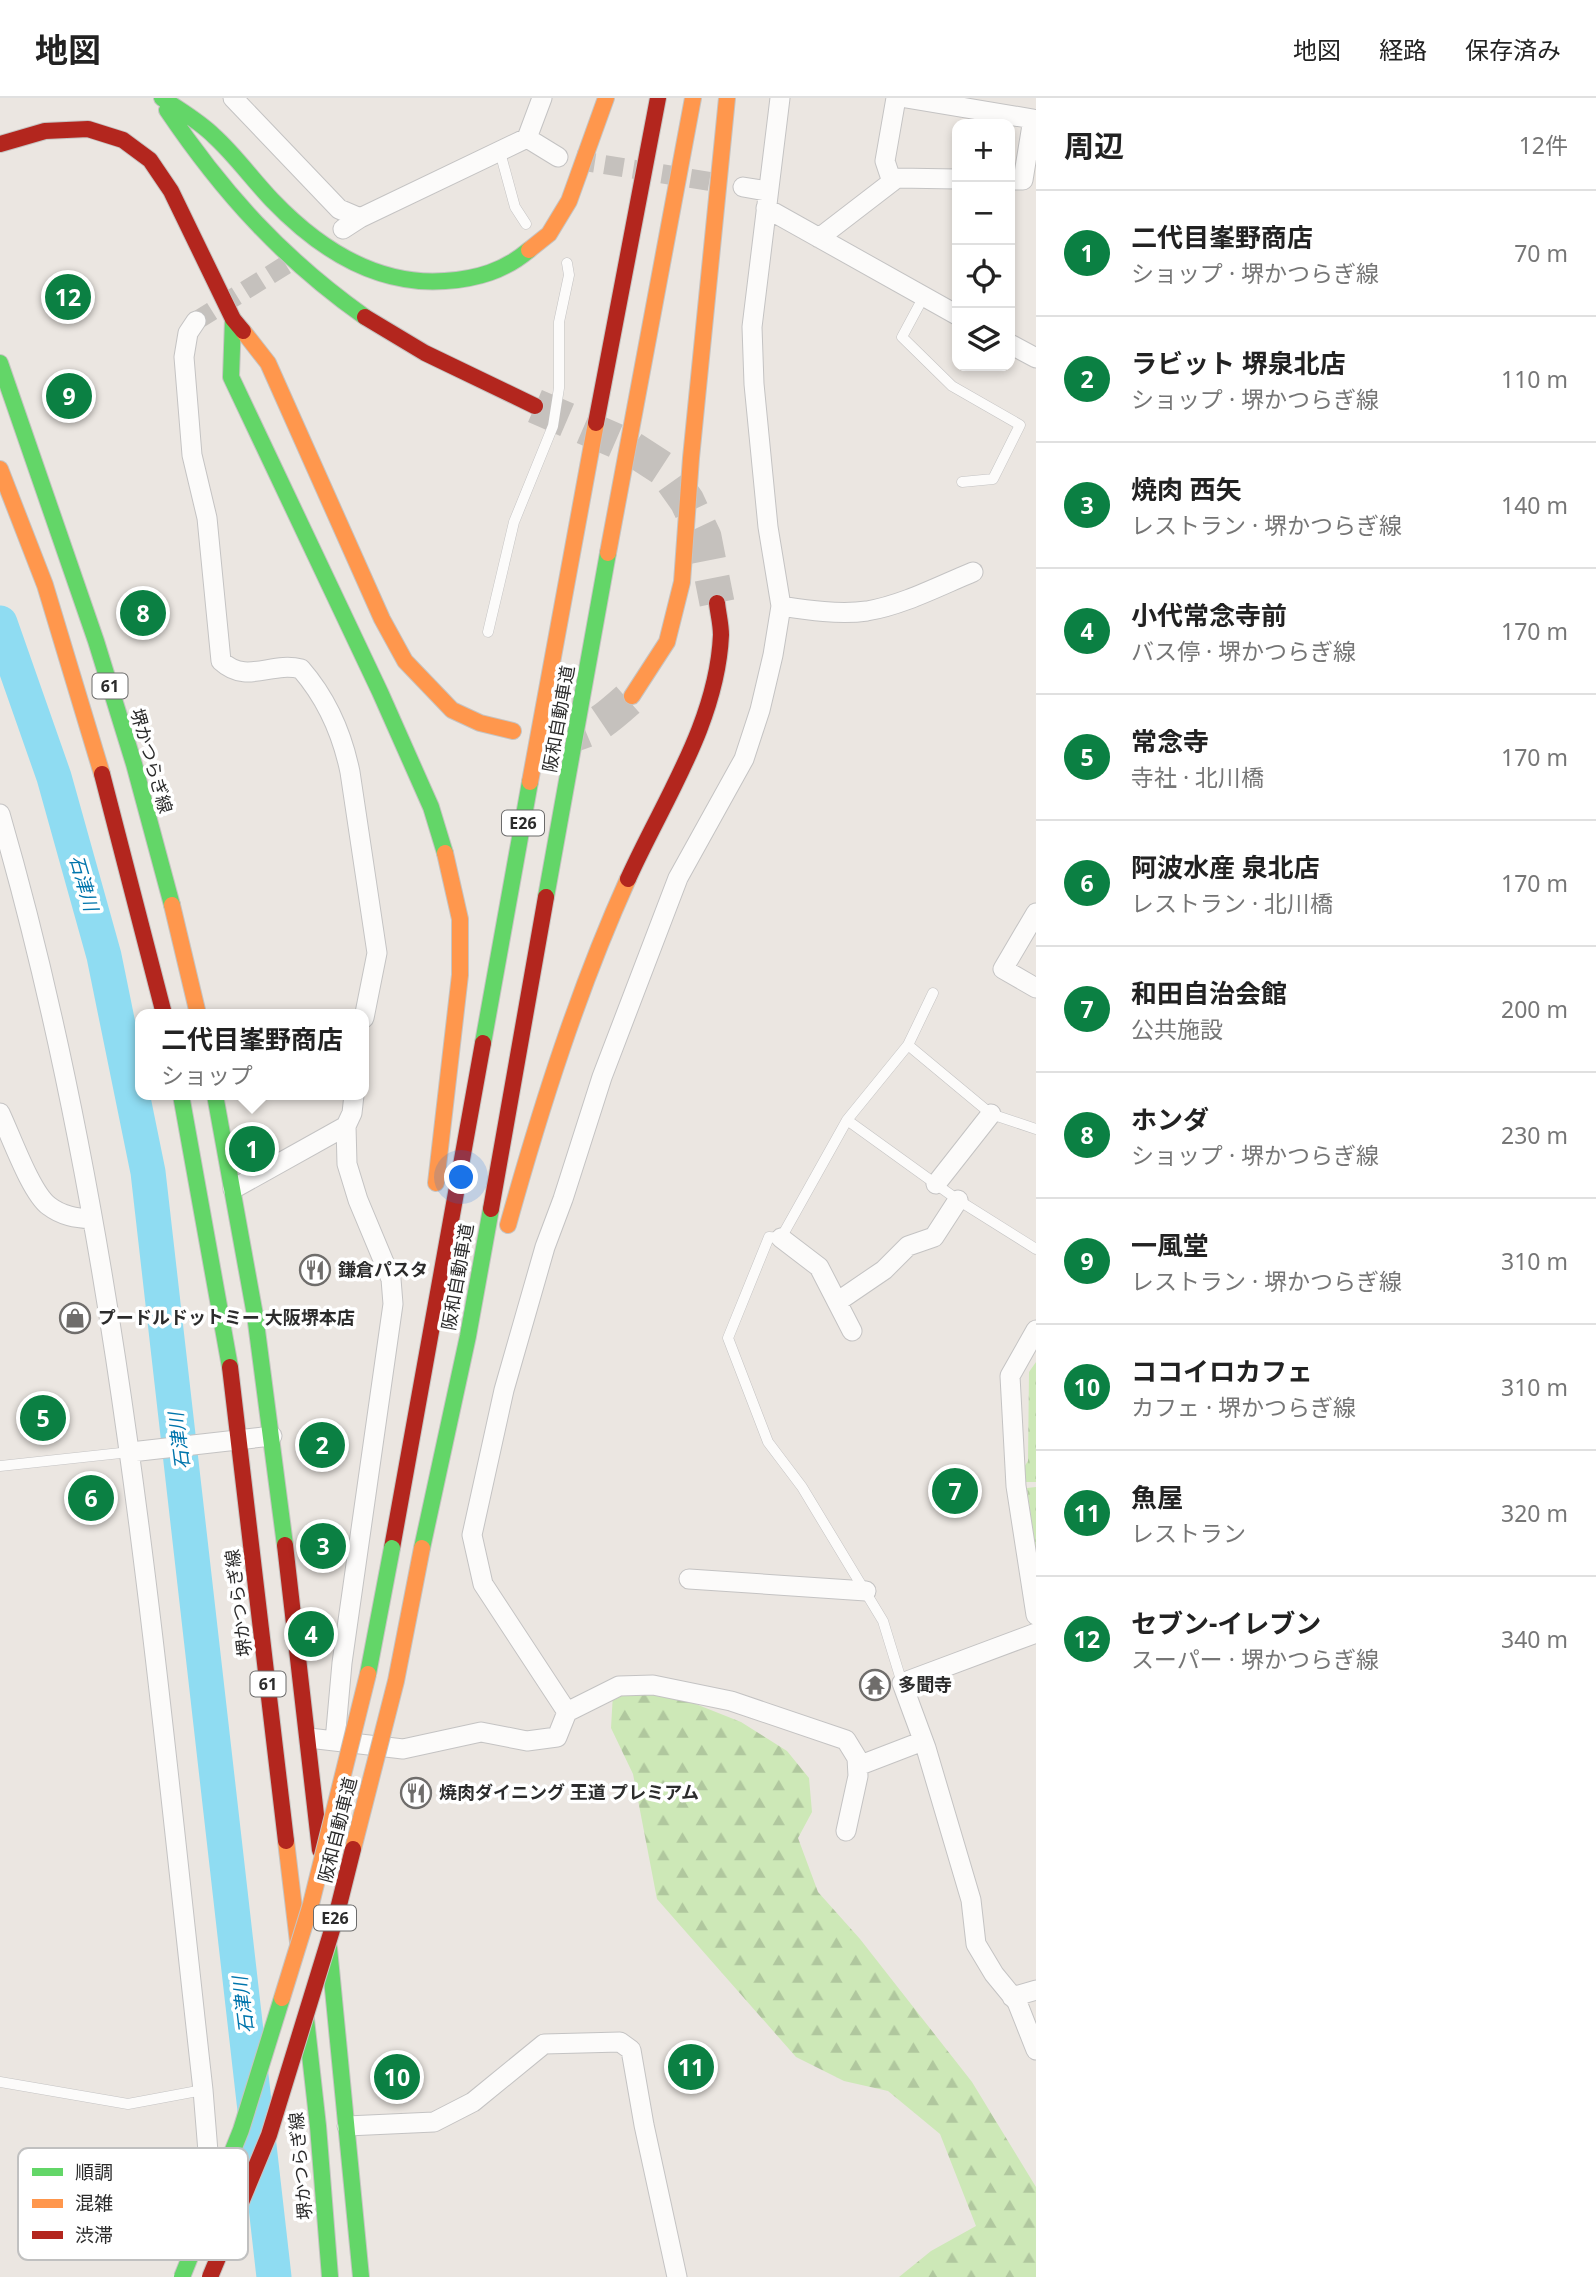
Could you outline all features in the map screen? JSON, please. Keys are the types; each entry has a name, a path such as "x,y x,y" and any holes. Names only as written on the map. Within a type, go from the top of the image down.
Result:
{"main road":[{"path":"161,98 214,135 273,201 324,246 374,272 420,283 474,279 516,261 550,234 569,201 606,98"},
{"path":"161,98 197,158 253,223 303,271 353,309 411,345 535,406"},
{"name":"阪和自動車道","path":"234,2148 311,1904 368,1676 581,498 658,98"},
{"name":"阪和自動車道","path":"248,2186 269,2135 336,1917 396,1681 468,1336 617,502 693,98"},
{"path":"632,696 667,642 682,582 691,458 727,98"},
{"path":"0,144 45,131 88,129 123,140 150,160 171,191 233,319 268,363 382,619 405,661 452,709 480,723 513,731"},
{"path":"233,319 231,377 386,705 431,807 450,868 460,919 460,975 433,1204"},
{"name":"堺かつらぎ線","path":"0,363 79,587 112,692 185,955 197,1009"},
{"name":"61","path":"0,468 45,585 82,705 120,838 163,1009"},
{"path":"505,1237 529,1147 587,978 635,862 703,720 721,634 717,603"},
{"name":"堺かつらぎ線","path":"182,1100 227,1344 239,1439 317,2113 330,2277"},
{"name":"61","path":"216,1100 255,1315 272,1436 309,1738 361,2277"},
{"path":"468,1336 498,1262"},
{"path":"392,1548 425,1270"},
{"name":"阪和自動車道","path":"182,2277 189,2260"},
{"name":"阪和自動車道","path":"210,2277 217,2260"}],"street":[{"path":"233,98 339,209 360,218"},
{"path":"343,229 360,218 527,138 542,98"},
{"path":"567,1712 483,1584 472,1535 504,1390 545,1247 564,1199 602,1077 678,878 744,759 763,699 773,655 780,606 768,527 753,373 752,327 780,98"},
{"path":"892,182 885,161 896,98"},
{"path":"906,98 1033,119 1023,180 1015,180"},
{"path":"527,138 558,157"},
{"path":"819,239 897,178 952,179"},
{"path":"743,187 767,199 819,239 952,312"},
{"path":"196,321 188,333 185,369 192,455 208,518 221,661 231,670 243,673 292,666 301,669 335,720 345,746 350,772 377,953 366,1009"},
{"path":"1015,347 1036,358"},
{"path":"780,606 806,610 865,611 893,604 973,572"},
{"path":"0,814 24,897 49,1004 136,1452 208,2148"},
{"path":"1036,914 1003,969 1036,988"},
{"path":"335,1741 342,1663 393,1304 391,1279 358,1200 347,1164 346,1126 352,1113 353,1100"},
{"path":"0,1113 37,1191 48,1206 73,1218 91,1219"},
{"path":"936,1184 991,1114"},
{"path":"233,1189 346,1126"},
{"path":"837,1302 884,1270 908,1246 934,1237 958,1200"},
{"path":"781,1238 819,1267 852,1331"},
{"path":"1036,1329 1010,1376 1016,1486 1036,1615"},
{"path":"136,1452 272,1436"},
{"path":"689,1579 866,1591"},
{"path":"1036,1633 902,1683 923,1741 971,1900 976,1944 993,1975 1017,2002 1036,2050"},
{"path":"309,1738 403,1749 481,1732 527,1741 557,1737 567,1712 619,1686 653,1685 731,1701 846,1740 857,1758 858,1766 846,1831"},
{"path":"858,1766 923,1741"},
{"path":"1012,1997 1036,1990"},
{"path":"347,2126 434,2122 473,2102 544,2044 620,2042 631,2050 644,2125 677,2277"}],"lane":[{"path":"500,152 515,207 526,224"},
{"path":"488,632 514,522 553,426 559,388 559,322 569,275 566,263"},
{"path":"924,296 902,337 951,386 1020,425 993,480 962,482"},
{"path":"902,1683 883,1621 802,1487 768,1441 728,1338 769,1237 781,1238 847,1120 908,1045 933,993"},
{"path":"908,1045 991,1114 1036,1129"},
{"path":"847,1120 958,1200 1036,1249"},
{"path":"0,1466 136,1452"},
{"path":"0,2082 128,2104 203,2090"}],"green space":[{"path":"1036,1362 1036,1482 1026,1482 1024,1467 1028,1461 1029,1372"},
{"path":"1036,1487 1036,1553 1027,1488"},
{"path":"613,1693 673,1695 741,1722 787,1751 809,1778 812,1812 798,1838 818,1892 860,1939 972,2082 1036,2187 1036,2277 899,2277 931,2251 976,2226 940,2134 888,2091 844,2081 796,2057 657,1899 633,1774 611,1728"}],"waterway":[{"name":"石津川","path":"0,623 54,777 104,956 148,1172 274,2277"}],"tunnel":[{"path":"576,160 726,184"},
{"path":"196,321 297,258"},
{"path":"535,406 628,446 665,470 687,501 704,537 717,603"},
{"path":"551,736 564,736 586,730 632,696"}],"traffic: fast":[{"path":"162,98 208,131 272,200 309,234 329,248 372,270 420,281 457,280 500,269 529,250"},
{"path":"167,110 210,169 256,223 307,272 365,317"},
{"path":"233,319 231,377 380,692 431,807 445,853"},
{"path":"0,363 96,641 134,764 172,905"},
{"path":"546,897 608,553"},
{"path":"483,1043 530,782"},
{"path":"182,1100 230,1367"},
{"path":"216,1100 255,1315 285,1545"},
{"path":"422,1548 468,1336 491,1209"},
{"path":"368,1674 392,1548"},
{"path":"329,1948 361,2277"},
{"path":"234,2148 282,1998"},
{"path":"306,2019 330,2277"},
{"path":"182,2277 189,2260"}],"traffic: slow":[{"path":"529,250 549,234 569,201 606,98"},
{"path":"608,553 693,98"},
{"path":"632,696 667,642 682,582 691,458 727,98"},
{"path":"243,331 268,363 382,619 405,661 452,710 480,723 513,731"},
{"path":"530,782 596,423"},
{"path":"0,469 45,585 102,774"},
{"path":"436,1183 460,975 460,919 445,853"},
{"path":"508,1225 562,1049 593,963 628,879"},
{"path":"172,905 197,1009"},
{"path":"353,1849 396,1681 422,1548"},
{"path":"282,1998 311,1904 368,1674"},
{"path":"286,1841 298,1942"}],"traffic: jam":[{"path":"596,423 658,98"},
{"path":"0,144 45,131 88,129 123,140 150,160 171,191 233,319 243,331"},
{"path":"365,317 425,353 535,406"},
{"path":"628,879 686,761 710,699 721,635 717,603"},
{"path":"102,774 163,1009"},
{"path":"491,1209 546,897"},
{"path":"392,1548 483,1043"},
{"path":"230,1367 286,1841"},
{"path":"285,1545 320,1850"},
{"path":"248,2186 269,2135 336,1917 353,1849"},
{"path":"210,2277 217,2260"}],"place":[{"name":"セブン-イレブン","path":"68,297"},
{"name":"一風堂","path":"69,396"},
{"name":"ホンダ","path":"143,613"},
{"name":"二代目峯野商店","path":"252,1149"},
{"name":"鎌倉パスタ","path":"315,1270"},
{"name":"プードルドットミー 大阪堺本店","path":"75,1318"},
{"name":"常念寺","path":"43,1418"},
{"name":"ラビット 堺泉北店","path":"322,1445"},
{"name":"和田自治会館","path":"955,1491"},
{"name":"阿波水産 泉北店","path":"91,1498"},
{"name":"焼肉 西矢","path":"323,1546"},
{"name":"小代常念寺前","path":"311,1634"},
{"name":"多聞寺","path":"875,1685"},
{"name":"焼肉ダイニング 王道 プレミアム","path":"416,1793"},
{"name":"魚屋","path":"691,2067"},
{"name":"ココイロカフェ","path":"397,2077"}]}
